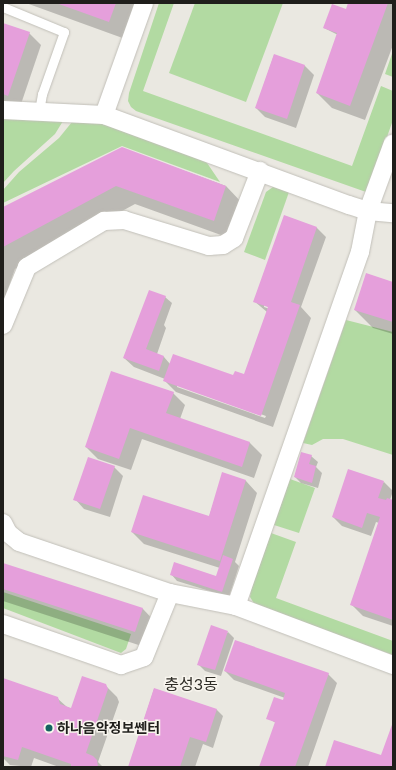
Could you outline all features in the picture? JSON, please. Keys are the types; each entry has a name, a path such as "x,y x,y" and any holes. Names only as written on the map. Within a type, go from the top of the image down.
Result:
{"street":[{"path":"104,115 144,3"},
{"path":"3,110 104,115 368,211 393,213"},
{"path":"236,606 360,252 368,211 393,143"},
{"path":"3,325 27,267 104,221 124,220 209,246 223,245 234,238 260,172"},
{"path":"3,523 8,533 19,542 170,593 236,606 393,665"},
{"path":"3,624 121,665 144,658 170,593"}],"lane":[{"path":"3,6 64,32 42,94 39,111"}],"green space":[{"path":"159,3 174,3 143,91 352,166 381,86 393,91 393,120 366,192 136,111 131,107 128,101 129,93"},
{"path":"195,3 283,3 246,102 169,73"},
{"path":"393,51 393,77 385,74"},
{"path":"4,117 63,121 55,134 3,183"},
{"path":"72,122 104,123 205,160 220,182 122,146 3,203 3,190 19,172 59,138"},
{"path":"273,187 289,192 265,260 244,252 266,192"},
{"path":"346,320 393,332 393,455 343,439 323,439 312,445 303,443"},
{"path":"290,479 315,488 299,533 274,525"},
{"path":"271,533 296,542 276,598 393,641 393,655 255,605 250,597 251,589"},
{"path":"3,592 131,634 126,649 121,653 3,608"}],"building":[{"path":"56,3 116,3 109,22"},
{"path":"348,3 388,3 350,106 316,93 337,33 323,28 332,4 346,9"},
{"path":"3,23 30,32 8,96 3,94"},
{"path":"274,54 305,65 287,119 255,108"},
{"path":"122,147 226,186 214,221 116,186 3,247 3,207"},
{"path":"284,215 317,227 291,302 300,305 261,416 163,381 173,354 233,375 235,371 244,374 268,307 253,302"},
{"path":"366,273 393,282 393,322 354,310"},
{"path":"149,290 166,296 146,349 164,356 159,371 123,358"},
{"path":"111,371 174,392 166,413 250,442 242,467 130,428 119,459 85,447"},
{"path":"301,452 312,455 309,464 316,466 312,483 294,477"},
{"path":"88,457 115,466 100,509 73,500"},
{"path":"348,469 384,481 378,498 393,500 393,620 350,605 380,517 367,513 362,528 332,517"},
{"path":"222,472 246,480 220,561 131,532 143,495 209,516"},
{"path":"223,555 233,559 222,592 170,575 174,562 216,576"},
{"path":"3,563 143,608 135,632 3,589"},
{"path":"211,625 228,631 215,670 197,665"},
{"path":"235,640 329,673 295,767 259,767 275,722 266,719 274,697 283,700 285,693 224,671"},
{"name":"하나음악정보쎈터","path":"82,676 106,684 108,689 86,753 93,756 97,760 98,767 71,767 71,764 22,747 18,760 3,756 3,678 58,697 60,704 71,708"},
{"path":"154,688 217,709 206,742 190,737 180,767 128,767"},
{"path":"393,722 393,767 325,767 334,740 381,755"}],"place":[{"name":"하나음악정보쎈터","path":"49,728"}],"district":[{"name":"충성3동","path":"191,684"}]}
